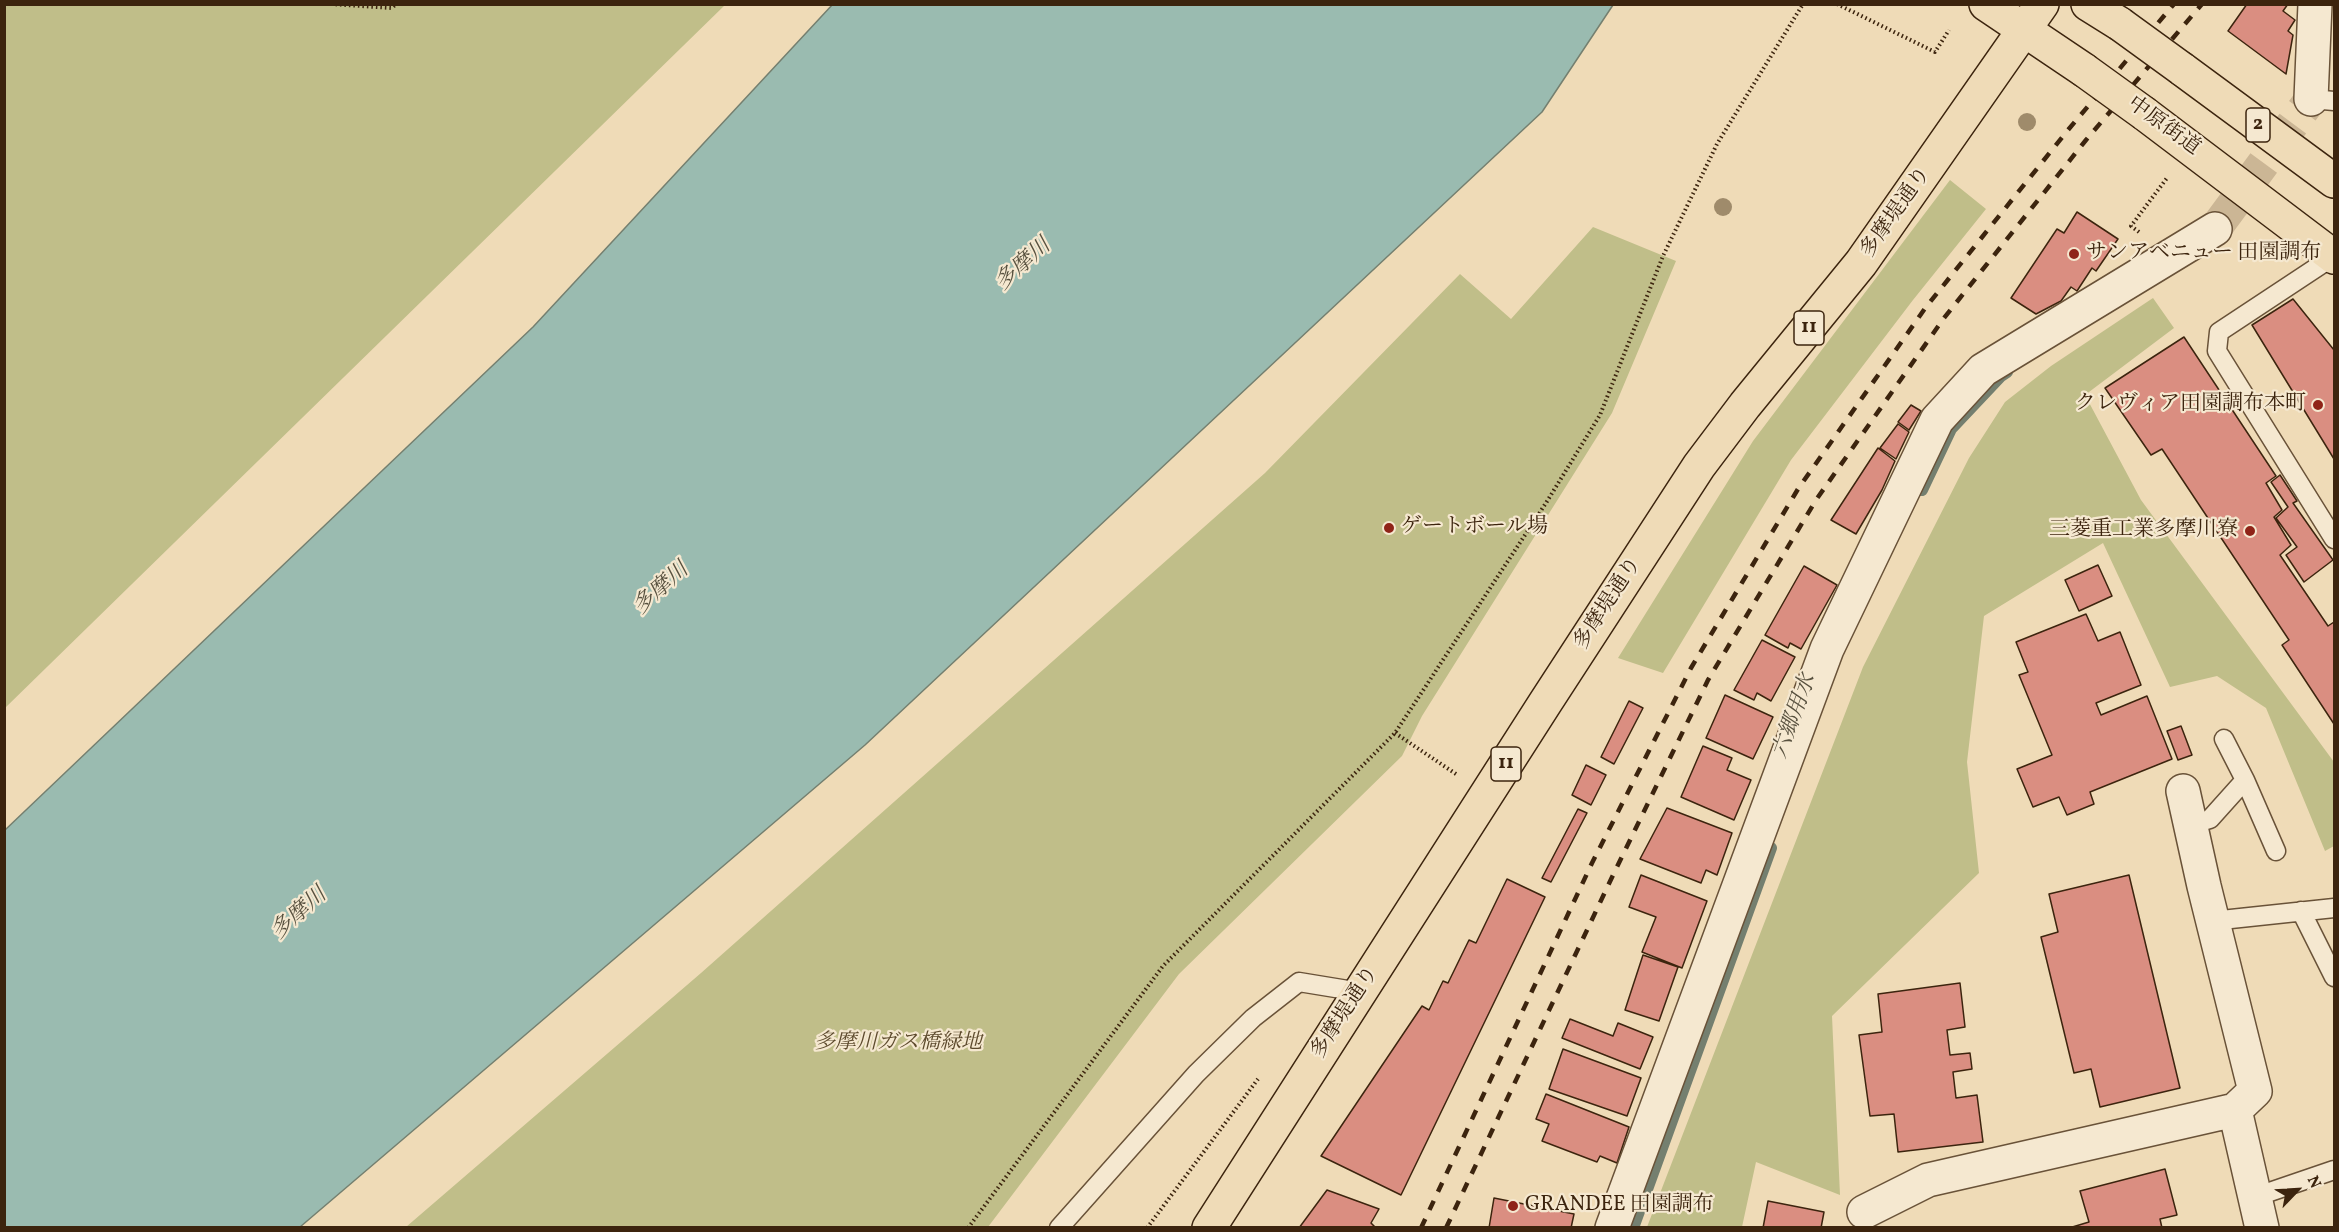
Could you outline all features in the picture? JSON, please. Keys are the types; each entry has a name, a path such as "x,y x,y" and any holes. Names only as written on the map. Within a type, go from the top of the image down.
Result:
{"main road":[{"name":"中原街道","path":"1986,4 2034,18 2084,70 2334,256"},
{"name":"2","path":"2088,4 2120,24 2334,181"},
{"name":"多摩堤通り","path":"1209,1227 1699,466 1745,405 1861,263 2034,18"}],"street":[{"path":"2315,4 2323,100"},
{"path":"1612,1227 1827,649 1937,420 1983,370 2215,228"},
{"path":"1864,1212 1928,1180 2235,1110 2255,1091 2212,921 2183,791"},
{"path":"2235,1110 2258,1212"}],"lane":[{"path":"2334,256 2219,332 2217,351 2334,539"},
{"path":"2224,739 2276,851"},
{"path":"2190,825 2210,819 2245,780"},
{"path":"2212,921 2334,908"},
{"path":"2301,911 2334,977"},
{"path":"1059,1227 1196,1074 1253,1018 1299,982 1360,992"},
{"path":"2258,1212 2334,1170"}],"path":[{"path":"332,4 392,8 396,4"},
{"path":"968,1227 1163,966 1395,733 1546,503 1600,415 1663,256 1717,144 1803,4"},
{"path":"1836,4 1935,52 1949,30"},
{"path":"2167,177 2131,226 2171,255"},
{"path":"1395,733 1459,776"},
{"path":"1147,1227 1264,1070"}],"green space":[{"path":"5,4 725,4 725,5 5,708"},
{"path":"1950,180 1986,209 1913,300 1791,460 1663,673 1618,658 1753,441"},
{"name":"多摩川ガス橋緑地","path":"1593,227 1676,261 1612,413 1422,716 1402,756 1179,974 988,1227 406,1227 701,973 1265,473 1460,274 1511,319"},
{"path":"2153,298 2174,328 2085,395 2141,500 2334,762 2334,846 2325,851 2266,708 2217,676 2170,687 2103,543 1984,616 1967,762 1979,873 1832,1016 1840,1195 1756,1162 1742,1227 1647,1227 1863,667 1969,458 2005,402 2051,366"}],"water":[{"name":"多摩川","path":"833,4 1613,5 1542,112 865,745 300,1227 5,1227 5,830 533,327"}],"building":[{"path":"2247,4 2288,4 2283,11 2295,20 2288,31 2293,35 2286,74 2228,31"},
{"name":"サンアベニュー 田園調布","path":"2077,212 2118,239 2096,271 2092,268 2077,291 2071,287 2061,301 2036,314 2011,298 2057,229 2064,233"},
{"name":"クレヴィア田園調布本町","path":"2293,299 2334,350 2334,459 2252,325"},
{"name":"三菱重工業多摩川寮","path":"2184,337 2276,476 2266,483 2282,510 2274,517 2291,545 2280,555 2328,626 2334,622 2334,724 2282,645 2289,640 2162,449 2151,455 2105,388"},
{"path":"1911,405 1921,411 1909,430 1898,422"},
{"path":"1898,424 1909,432 1896,459 1880,448"},
{"path":"1878,448 1895,461 1882,490 1856,534 1831,520"},
{"path":"2280,475 2297,501 2293,503 2333,560 2304,582 2286,555 2297,547 2276,518 2288,507 2271,482"},
{"path":"2098,565 2112,596 2079,611 2065,580"},
{"path":"1804,566 1837,585 1801,649 1790,643 1788,648 1765,635"},
{"path":"2086,614 2098,641 2120,632 2141,685 2096,703 2101,715 2147,696 2172,759 2090,792 2094,804 2067,815 2059,797 2033,807 2017,769 2052,755 2019,675 2028,672 2016,642"},
{"path":"1762,640 1795,657 1771,701 1757,693 1754,700 1734,690"},
{"path":"1725,695 1773,717 1753,759 1706,738"},
{"path":"1629,701 1643,708 1614,764 1601,757"},
{"path":"2181,726 2192,755 2178,760 2167,731"},
{"path":"1703,746 1732,758 1727,770 1751,780 1734,820 1681,797"},
{"path":"1586,765 1606,775 1591,805 1572,795"},
{"path":"1667,808 1732,833 1717,875 1706,870 1701,883 1640,859"},
{"path":"1578,809 1587,813 1551,882 1542,878"},
{"path":"1641,875 1707,901 1682,968 1642,952 1656,917 1629,907"},
{"path":"2129,875 2180,1088 2100,1107 2091,1069 2074,1073 2041,937 2058,932 2049,894"},
{"path":"1507,879 1545,897 1401,1195 1321,1156 1422,1006 1429,1010 1443,981 1448,983 1469,940 1476,943"},
{"path":"1643,955 1678,967 1659,1021 1625,1010"},
{"path":"1960,983 1965,1027 1947,1030 1950,1055 1970,1053 1972,1069 1953,1072 1956,1098 1977,1095 1983,1142 1898,1152 1894,1114 1870,1116 1859,1035 1882,1032 1878,994"},
{"path":"1570,1019 1613,1036 1618,1023 1653,1037 1640,1069 1562,1038"},
{"path":"1563,1049 1641,1078 1627,1116 1549,1089"},
{"path":"1546,1094 1629,1127 1617,1163 1600,1156 1597,1162 1542,1141 1549,1124 1536,1119"},
{"path":"2165,1169 2177,1215 2160,1219 2162,1228 2069,1228 2089,1222 2080,1191"},
{"path":"1327,1190 1379,1209 1371,1223 1376,1228 1299,1228"},
{"name":"GRANDEE 田園調布","path":"1494,1198 1574,1214 1571,1228 1489,1228"},
{"path":"1768,1201 1824,1212 1821,1228 1763,1228"}],"waterway":[{"name":"六郷用水","path":"1922,490 1951,429 2007,372"},
{"name":"六郷用水","path":"1633,1228 1771,848"}],"tunnel":[{"path":"2215,229 2311,99"}],"railway":[{"path":"1421,1228 1592,863 1691,668 1798,489 1926,307 2068,130 2174,4"},
{"path":"1446,1228 1708,680 1816,500 1944,318 2086,140 2202,4"}],"place":[{"name":"サンアベニュー 田園調布","path":"2074,254"},
{"name":"クレヴィア田園調布本町","path":"2318,405"},
{"name":"ゲートボール場","path":"1389,528"},
{"name":"三菱重工業多摩川寮","path":"2250,531"},
{"name":"GRANDEE 田園調布","path":"1513,1206"}]}
